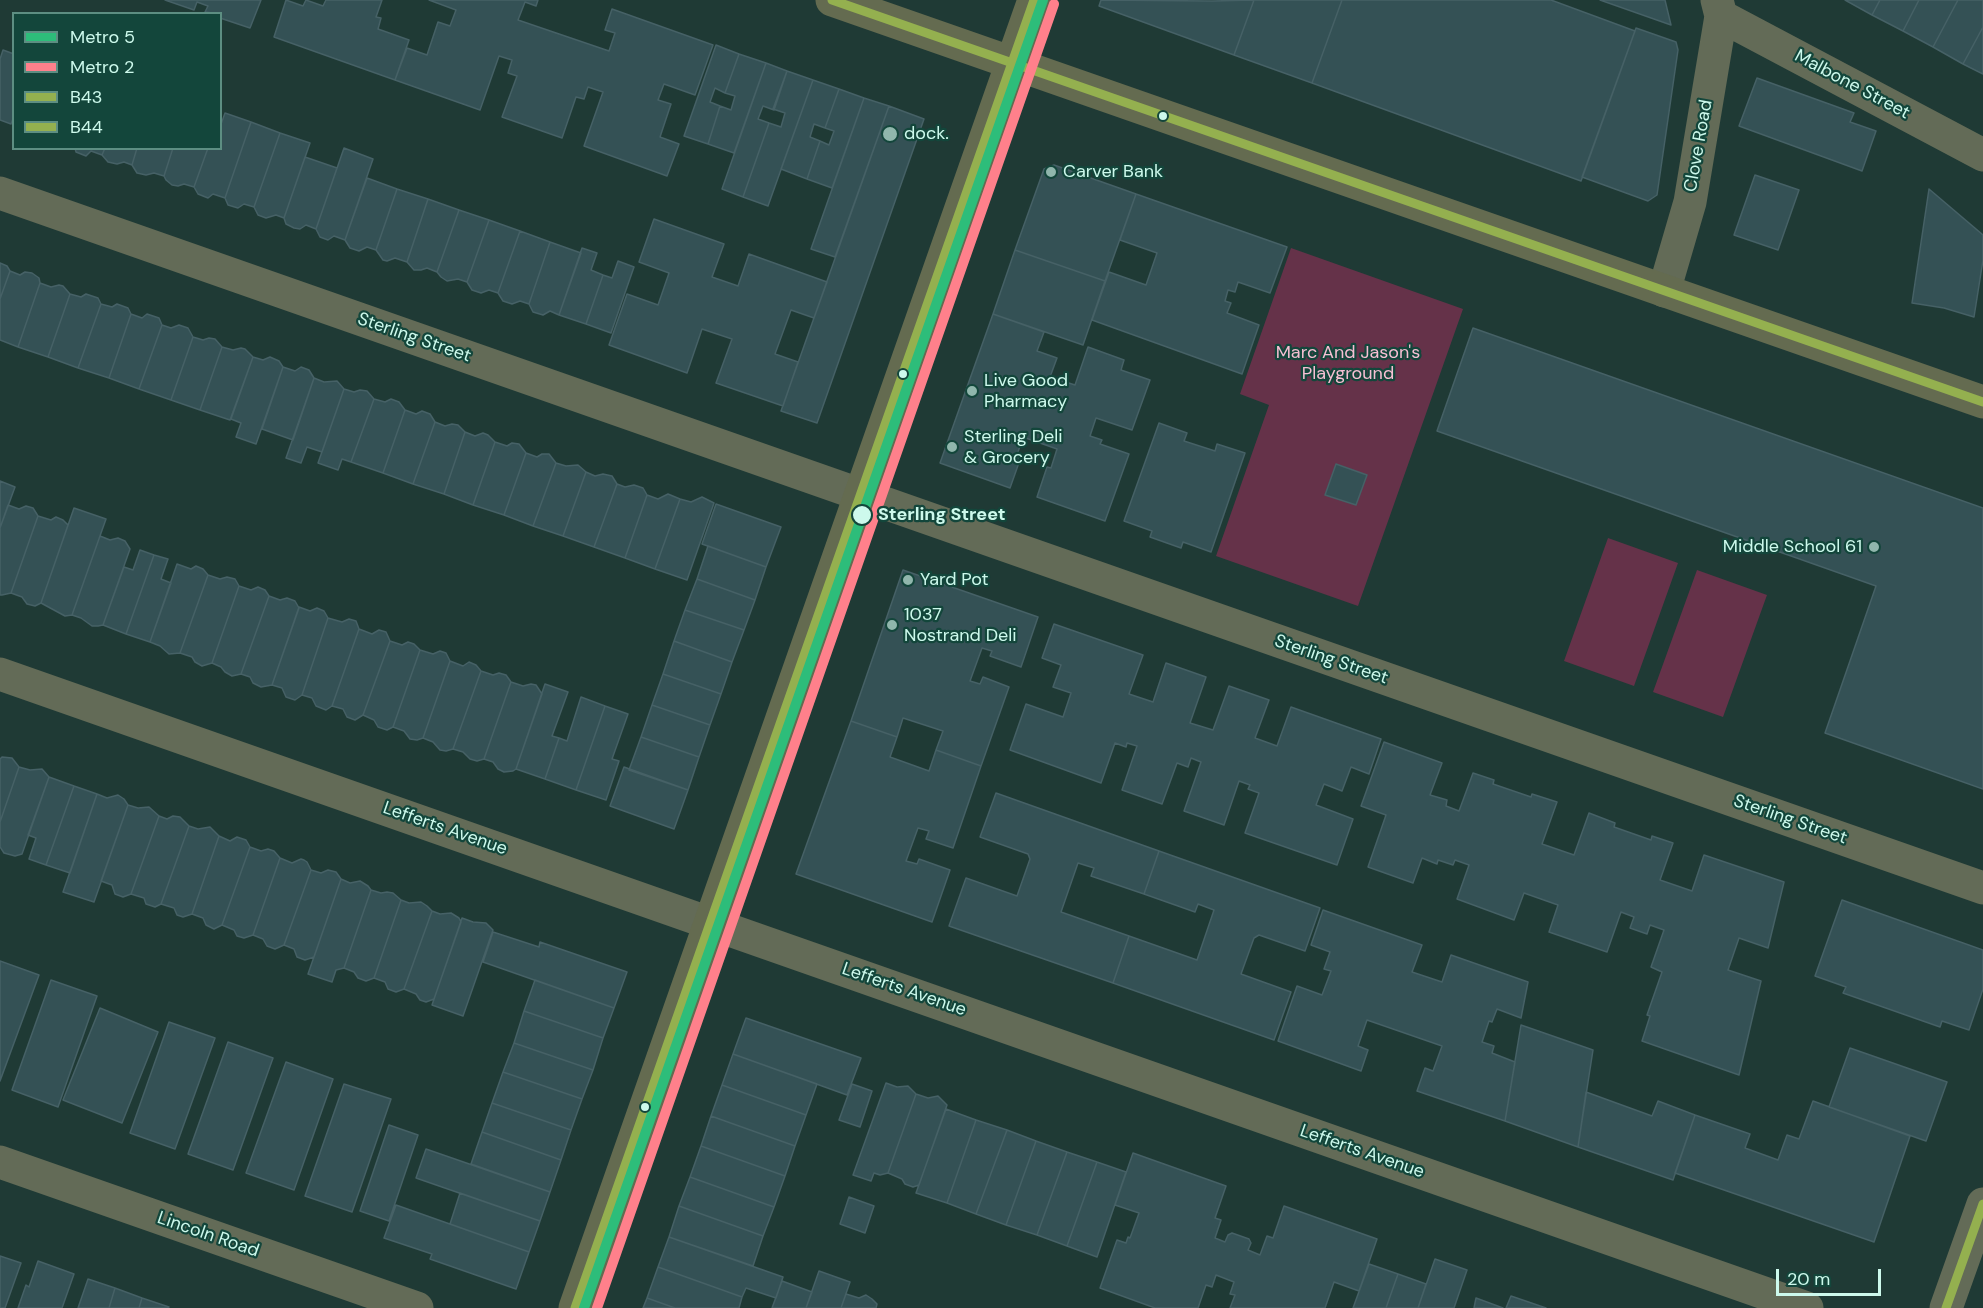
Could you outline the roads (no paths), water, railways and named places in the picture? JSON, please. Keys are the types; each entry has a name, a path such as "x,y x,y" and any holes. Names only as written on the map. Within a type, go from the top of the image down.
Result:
{"main road":[{"path":"832,0 1983,402"},
{"path":"575,1308 1034,0"}],"street":[{"name":"Malbone Street","path":"1719,8 1983,155"},
{"name":"Clove Road","path":"1664,291 1690,202 1719,8"},
{"name":"Sterling Street","path":"0,193 1983,888"},
{"name":"Lefferts Avenue","path":"0,674 1807,1308"},
{"name":"Lincoln Road","path":"0,1162 417,1308"},
{"path":"1946,1308 1983,1204"}],"metro line":[{"name":"5","path":"584,1308 1043,0"},
{"name":"2","path":"597,1308 1054,4"}],"place":[{"name":"dock.","path":"890,134"},
{"name":"Carver Bank","path":"1051,172"},
{"name":"Live Good Pharmacy","path":"972,391"},
{"name":"Sterling Deli & Grocery","path":"952,447"},
{"name":"Sterling Street","path":"862,515"},
{"name":"Middle School 61","path":"1874,547"},
{"name":"Yard Pot","path":"908,580"},
{"name":"1037 Nostrand Deli","path":"892,625"}],"park label":[{"name":"Marc And Jason's Playground","path":"1348,364"}]}
